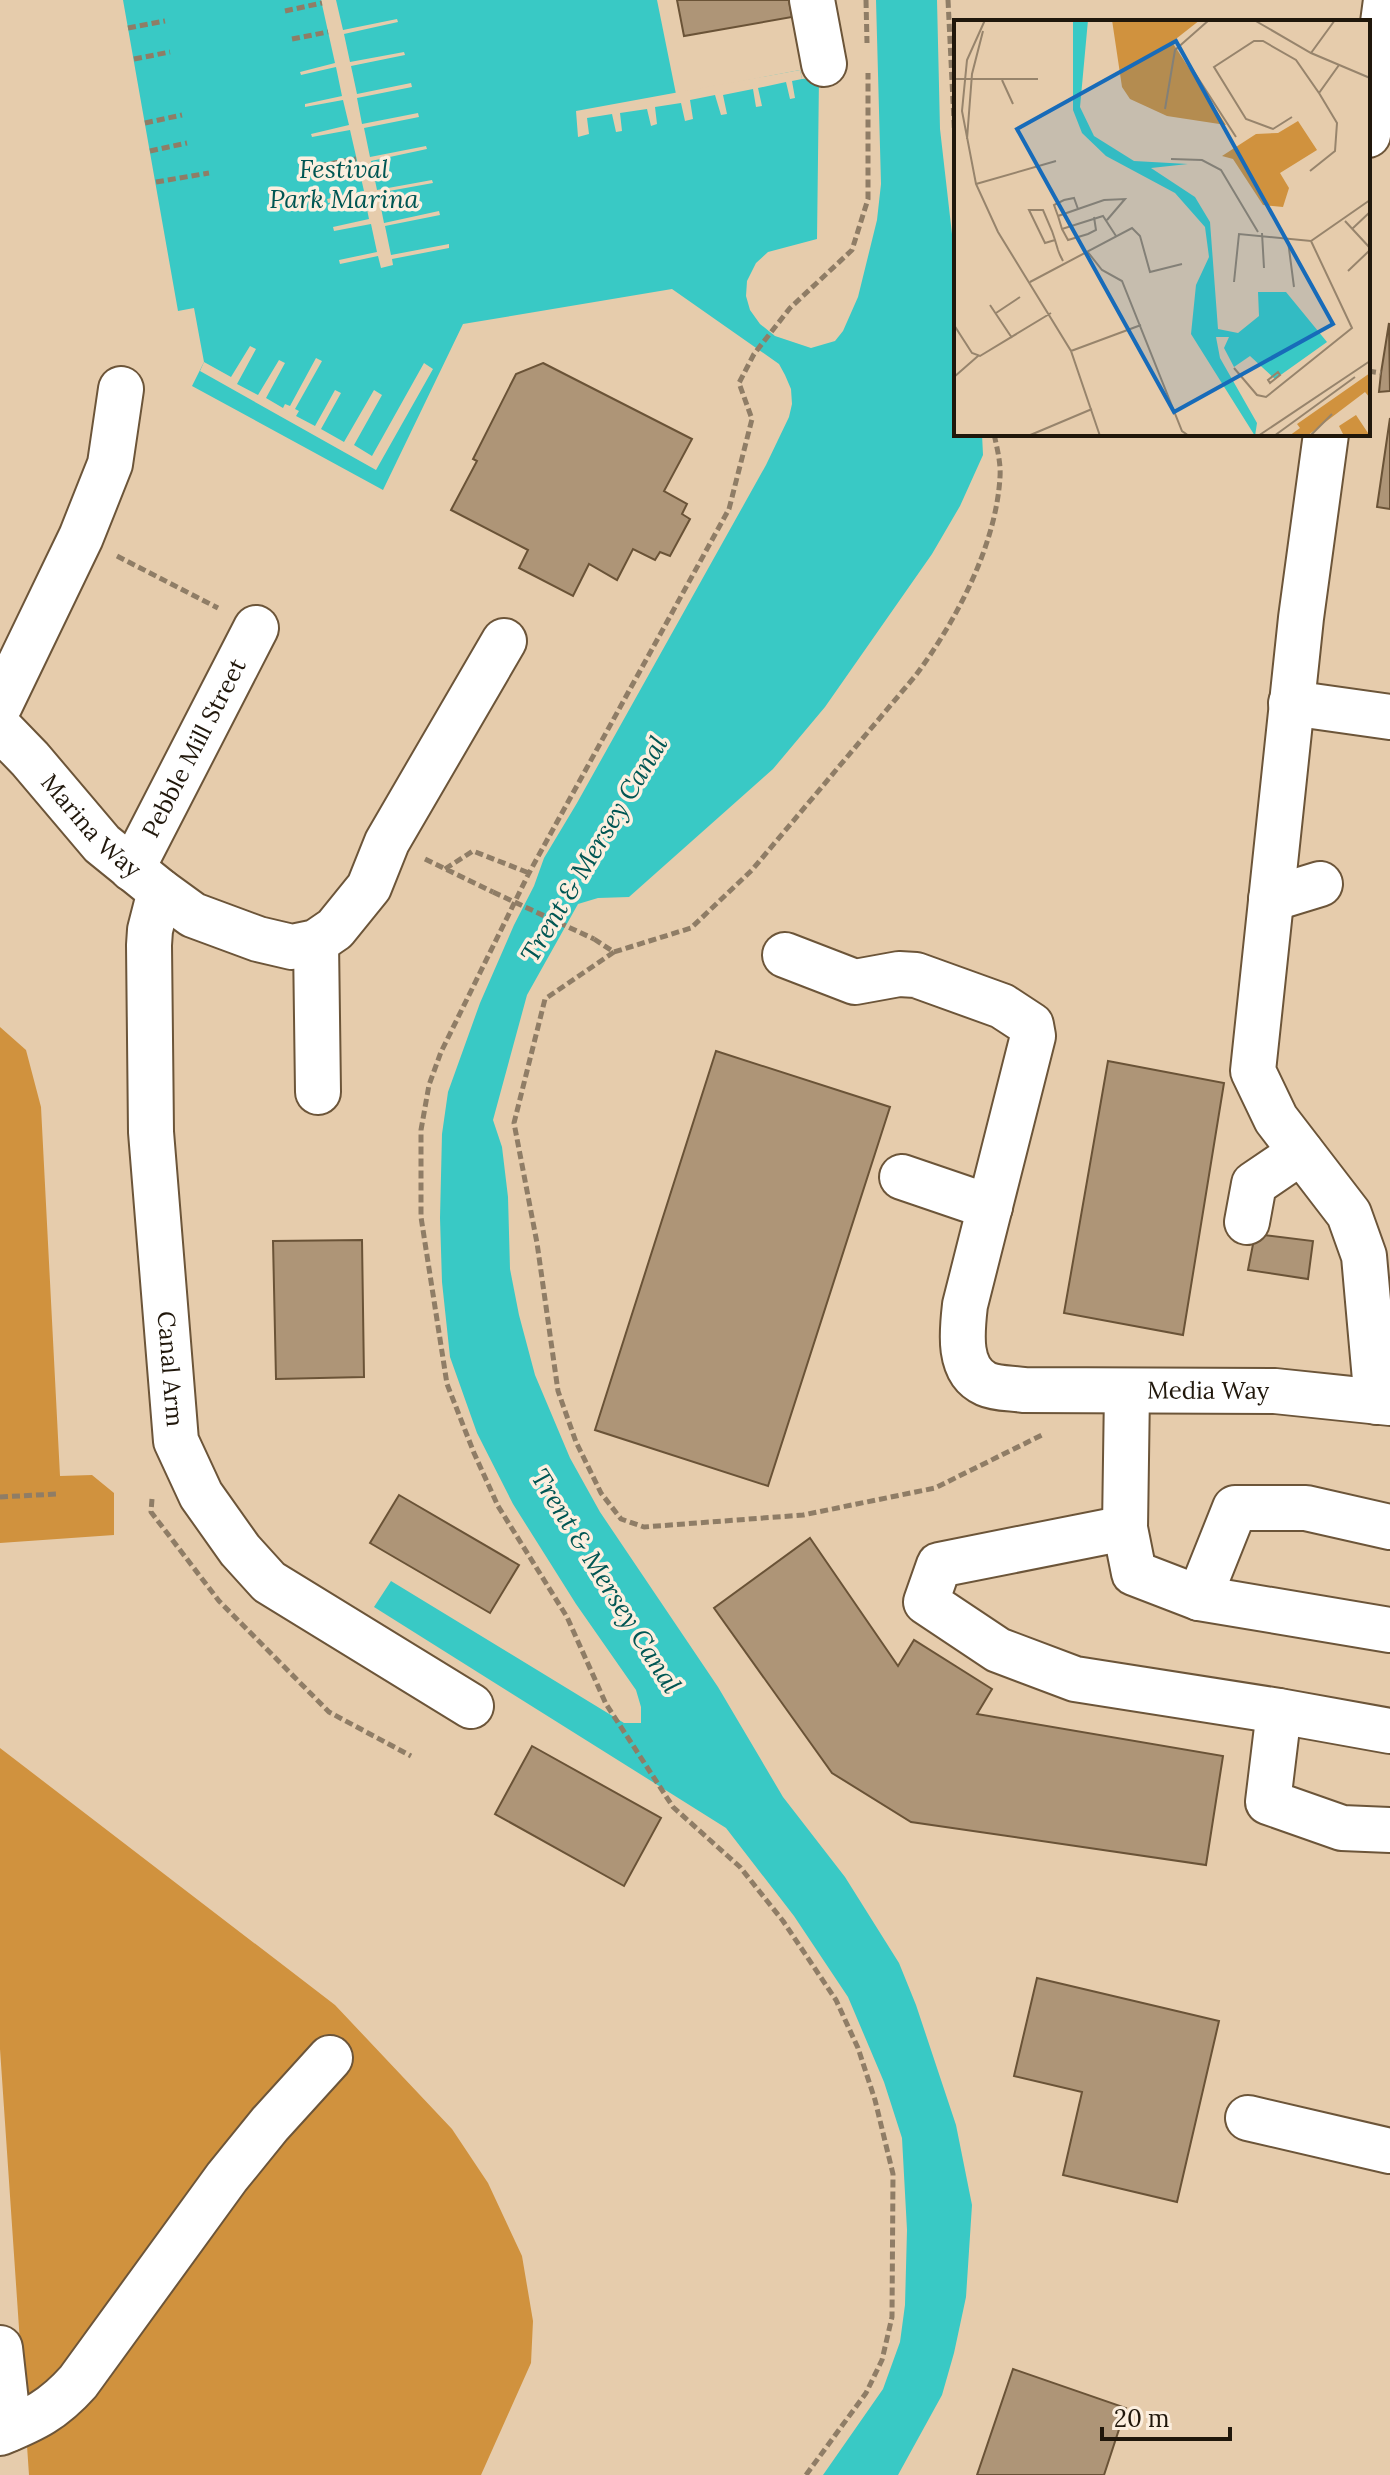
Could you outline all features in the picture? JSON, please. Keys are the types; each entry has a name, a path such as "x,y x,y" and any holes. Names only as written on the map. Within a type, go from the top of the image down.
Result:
{"street":[{"path":"812,0 824,64"},
{"path":"1370,120 1386,0"},
{"path":"0,705 81,537 110,464 121,389"},
{"path":"1326,436 1291,703 1253,1071 1276,1119 1349,1214 1364,1256 1384,1402"},
{"name":"Pebble Mill Street","path":"162,892 256,628"},
{"path":"318,1092 316,942 335,929 369,887 387,842 504,641"},
{"path":"1291,703 1390,717"},
{"name":"Marina Way","path":"0,728 102,844 162,892 258,939 292,947 316,942"},
{"path":"1271,899 1320,884"},
{"name":"Canal Arm","path":"162,892 150,930 149,945 151,1132 176,1441 201,1495 240,1550 269,1582 471,1706"},
{"name":"Media Way","path":"785,955 855,982 899,974 916,975 1002,1006 1031,1025 1033,1036 965,1305 961,1342 972,1374 987,1385 1036,1390 1275,1391 1384,1402"},
{"path":"1247,1222 1254,1184 1301,1152"},
{"path":"902,1177 990,1207"},
{"path":"1127,1391 1125,1528 1134,1573 1199,1598 1390,1630"},
{"path":"1199,1598 1235,1508 1306,1508 1390,1527"},
{"path":"1125,1528 939,1565 926,1602 998,1650 1075,1679 1390,1731"},
{"path":"1279,1711 1268,1802 1342,1828 1390,1830"},
{"path":"0,2348 4,2431 42,2416 78,2382 227,2177 330,2058"},
{"path":"1248,2118 1390,2151"}],"path":[{"path":"866,0 868,57"},
{"path":"948,0 954,122"},
{"path":"285,11 322,3"},
{"path":"128,28 165,21"},
{"path":"292,39 328,32"},
{"path":"134,59 170,52"},
{"path":"806,2475 866,2393 882,2360 892,2317 893,2174 875,2100 858,2048 836,2000 783,1921 740,1867 673,1807 606,1704 567,1617 498,1506 447,1384 421,1217 421,1130 429,1085 441,1052 529,873 729,509 752,419 739,383 754,354 777,323 852,250 868,199 868,71"},
{"path":"145,123 182,115"},
{"path":"150,151 187,143"},
{"path":"319,166 356,159"},
{"path":"156,182 209,173"},
{"path":"1370,371 1381,373"},
{"path":"994,436 1000,475 982,560 932,653 840,769 752,870 691,928 614,952 545,999 514,1123 537,1243 558,1391 576,1442 601,1493 621,1519 644,1527 803,1515 935,1488 1051,1431 1036,1390"},
{"path":"81,537 256,628"},
{"path":"529,873 473,851 445,869 594,939 614,952"},
{"path":"0,1497 57,1494"}],"shaded area":[{"path":"0,1027 26,1050 41,1107 60,1476 92,1475 114,1493 114,1535 0,1543"},
{"path":"0,1748 335,2005 452,2129 488,2183 522,2256 533,2321 531,2363 481,2475 29,2475 0,2049"}],"water":[{"path":"123,0 657,0 676,94 800,70 802,79 819,77 817,239 768,252 756,263 747,281 746,296 750,310 760,324 775,336 811,348 835,341 843,331 858,297 877,220 881,184 876,0 937,0 940,129 954,252 954,436 982,436 983,455 960,506 932,554 825,707 773,769 629,897 598,898 578,904 527,995 493,1120 502,1147 508,1197 510,1269 519,1315 535,1375 570,1458 600,1512 718,1687 783,1797 845,1877 899,1963 956,2125 972,2205 966,2297 942,2395 898,2475 823,2475 883,2389 900,2342 905,2305 907,2230 902,2138 884,2082 848,1997 794,1916 726,1828 374,1607 391,1581 624,1723 641,1723 636,1690 576,1604 513,1504 477,1433 450,1357 442,1282 442,1134 448,1092 480,1003 544,858 766,465 789,417 791,389 779,364 672,289 463,324 383,490 192,386 204,362 194,308 178,311"}],"pier":[{"path":"321,0 336,0 343,30 397,19 398,22 344,34 350,62 404,52 405,55 351,66 357,94 411,83 412,87 357,98 362,124 418,113 419,117 364,128 370,157 426,146 427,149 371,161 377,190 432,180 433,183 378,193 384,223 439,211 440,215 385,226 391,255 449,244 449,248 392,259 393,265 381,268 378,256 340,264 339,260 377,252 371,224 334,231 333,227 369,219 364,195 328,203 327,199 364,191 350,130 312,137 311,134 349,125 343,100 305,107 305,104 342,96 336,67 301,75 300,72 335,63"},
{"path":"800,70 802,79 792,81 795,98 790,99 786,82 758,88 762,106 756,107 753,89 723,95 727,114 721,115 715,95 690,100 693,119 685,121 681,103 655,107 657,124 651,126 647,109 620,113 622,131 616,132 612,114 587,118 589,134 578,137 576,111"},
{"path":"250,346 256,349 237,384 258,395 279,360 285,363 266,398 283,408 285,404 290,406 316,358 322,361 295,409 299,411 296,416 315,426 335,390 341,393 321,429 344,442 374,390 382,395 354,445 372,456 424,363 433,369 376,470 200,371 204,362 231,377"}],"building":[{"path":"677,0 789,0 792,17 684,36"},
{"path":"1389,323 1390,391 1379,392 1381,373"},
{"path":"543,363 692,439 664,491 687,504 682,514 690,519 670,556 660,552 655,560 633,549 617,580 589,564 573,596 519,568 528,550 451,510 516,374"},
{"path":"1390,418 1390,509 1377,507"},
{"path":"716,1051 890,1107 768,1486 595,1430"},
{"path":"1108,1061 1224,1083 1183,1335 1064,1313"},
{"path":"1255,1234 1313,1241 1308,1279 1248,1270"},
{"path":"362,1240 364,1377 276,1379 273,1241"},
{"path":"399,1495 519,1565 490,1613 370,1543"},
{"path":"810,1538 898,1666 914,1640 992,1689 977,1714 1223,1756 1206,1865 911,1822 832,1773 714,1608"},
{"path":"532,1746 661,1818 624,1886 495,1814"},
{"path":"1037,1978 1219,2021 1177,2202 1063,2175 1082,2092 1014,2076"},
{"path":"1013,2369 1126,2408 1104,2475 977,2475"}],"water label":[{"name":"Festival Park Marina","path":"344,184"},
{"name":"Trent & Mersey Canal","path":"594,849"},
{"name":"Trent & Mersey Canal","path":"606,1581"}]}
